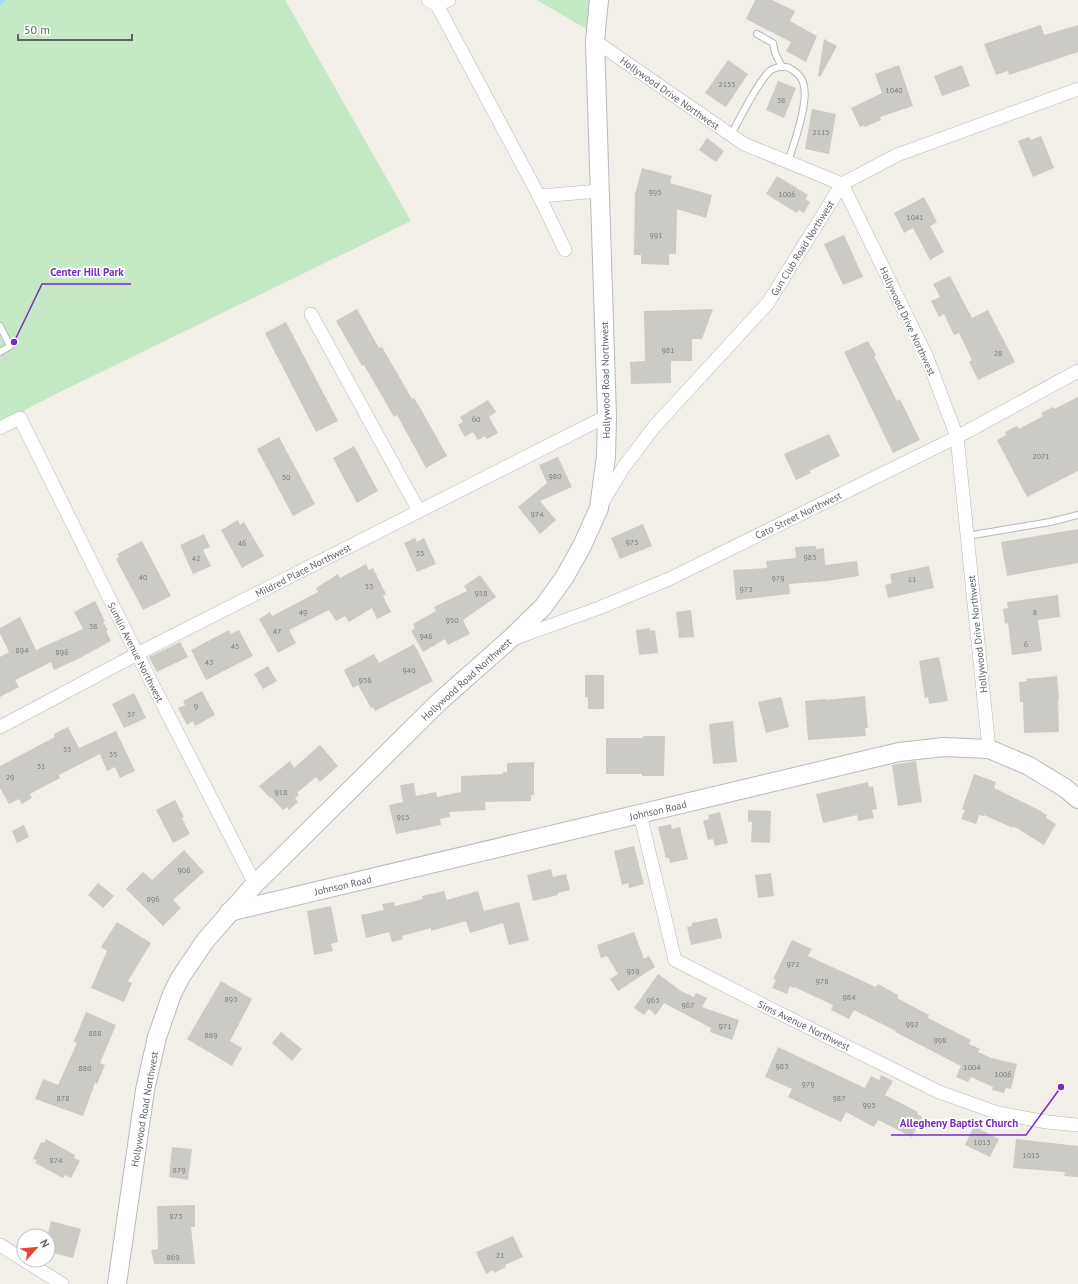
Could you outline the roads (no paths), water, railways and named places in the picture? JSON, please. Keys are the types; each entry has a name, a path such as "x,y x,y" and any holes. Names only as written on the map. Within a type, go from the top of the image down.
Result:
{"street":[{"name":"Hollywood Road Northwest","path":"117,1284 145,1090 157,1037 172,994 180,978 205,941 255,884 440,701 509,640 543,607 564,578 582,546 600,508 606,456 607,416 595,41 599,0"},
{"path":"438,2 539,196 565,250"},
{"name":"Hollywood Drive Northwest","path":"595,41 744,144 842,184 926,355 956,437 989,749"},
{"path":"842,184 897,155 1078,89"},
{"name":"Gun Club Road Northwest","path":"600,508 623,468 654,427 768,303 842,184"},
{"path":"539,196 600,191"},
{"path":"311,314 419,511"},
{"name":"Cato Street Northwest","path":"509,640 599,608 669,579 956,437 1078,371"},
{"name":"Mildred Place Northwest","path":"0,727 137,654 607,416"},
{"name":"Sumlin Avenue Northwest","path":"0,428 20,418 137,654 255,884"},
{"name":"Johnson Road","path":"229,912 899,752 944,747 989,749 1029,766 1065,788 1078,799"},
{"name":"Sims Avenue Northwest","path":"640,814 675,960 939,1092 998,1113 1047,1122 1078,1125"},
{"path":"0,1244 16,1255"},
{"path":"37,1268 62,1284"}],"lane":[{"path":"757,34 773,43 774,53 782,67"},
{"path":"731,135 764,77 771,69 782,67 789,68 803,81 806,93 803,111 788,162"},
{"path":"0,326 10,346 0,352"},
{"path":"967,536 1050,522 1078,515"}],"waterway":[{"path":"0,3 3,0"}],"place":[{"name":"Center Hill Park","path":"14,342"},
{"name":"Allegheny Baptist Church","path":"1061,1087"}]}
